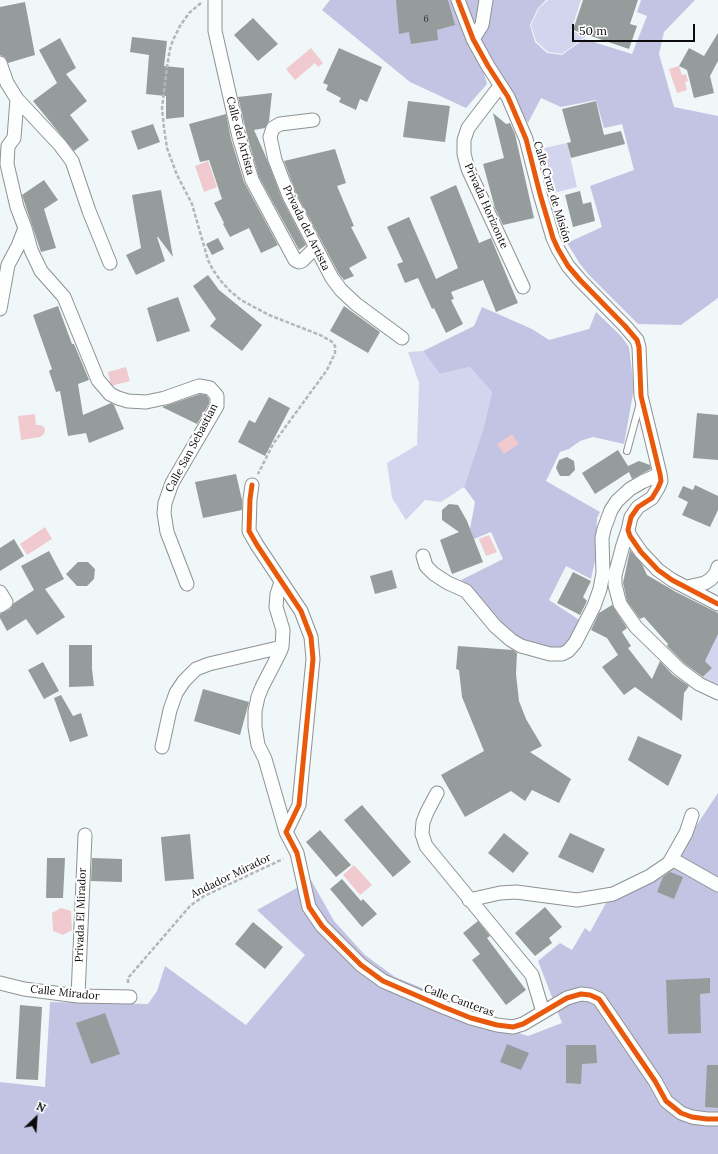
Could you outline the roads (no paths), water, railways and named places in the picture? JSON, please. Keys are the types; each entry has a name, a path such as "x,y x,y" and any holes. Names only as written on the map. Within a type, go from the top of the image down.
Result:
{"street":[{"name":"Calle del Artista","path":"215,0 215,31 239,137 252,180 295,260 299,262 302,261 315,248"},
{"name":"Calle Cruz de Misión","path":"458,0 473,39 510,102 526,139 540,194 553,238 558,249 568,266 580,280 626,326 636,340 640,353 642,396 661,481 652,498 634,511 631,517 615,576 614,585 620,604 636,626 678,669 699,684 718,693"},
{"path":"473,39 482,25 486,0"},
{"path":"0,63 7,83 17,99 60,145 72,161 89,211 110,263"},
{"name":"Privada Horizonte","path":"500,86 468,128 464,140 464,154 468,169 523,287"},
{"name":"Calle San Sebastían","path":"17,99 14,138 8,146 7,164 17,207 31,250 41,271 64,297 98,380 110,394 128,401 146,402 165,398 199,386 210,388 217,396 217,406 172,483 165,503 164,513 167,532 188,584"},
{"name":"Privada del Artista","path":"314,120 280,124 273,128 270,136 275,160 289,196 315,248 332,278 341,290 356,304 402,338"},
{"path":"0,309 8,265 25,228"},
{"path":"423,556 426,566 434,574 448,583 466,591 501,633 521,646 550,654 562,654 568,651 575,643 594,606 600,589 602,573 602,538 606,520 611,510 617,501 630,489 660,474"},
{"path":"252,485 250,499 250,531 257,545 301,611 311,637 313,659 298,805 286,832"},
{"path":"628,530 630,536 641,552 658,570 672,580 718,604"},
{"path":"687,587 705,583 716,573 718,567"},
{"path":"162,747 170,710 176,693 184,681 196,669 210,664 282,646 283,630 276,607 277,594 281,582"},
{"path":"0,592 6,602 0,606"},
{"name":"Calle Canteras","path":"282,646 266,677 258,697 255,711 255,727 258,745 265,759 286,832 297,853 309,907 322,926 361,965 383,981 472,1018 497,1025 513,1027 523,1024 567,998 581,994 590,995 599,999 655,1081 666,1102 677,1111 692,1117 707,1120 718,1119"},
{"path":"437,793 423,822 422,834 426,846 532,975 543,1012"},
{"path":"469,900 500,893 516,892 576,900 613,894 650,876 669,863 686,833 692,815"},
{"name":"Privada El Mirador","path":"78,996 85,835"},
{"path":"672,859 718,885"},
{"name":"Calle Mirador","path":"0,983 24,989 78,996 130,997"}],"lane":[{"path":"627,451 642,396"}]}
